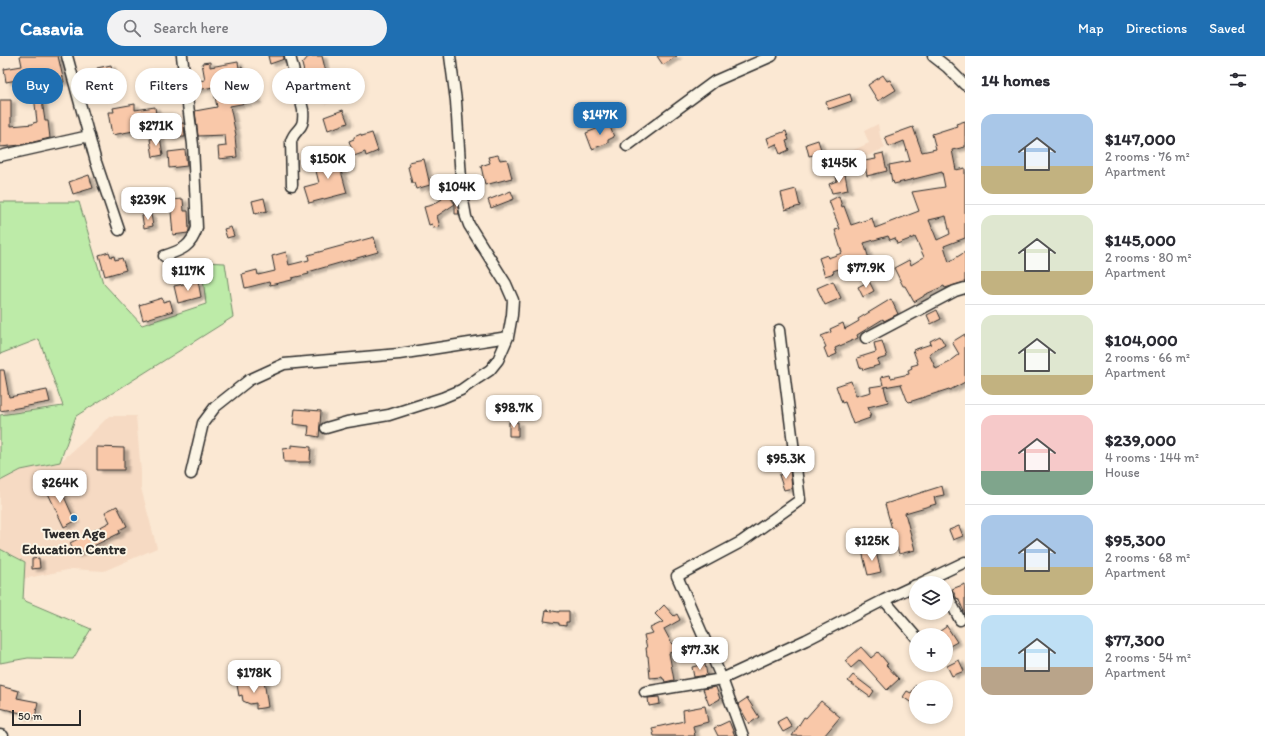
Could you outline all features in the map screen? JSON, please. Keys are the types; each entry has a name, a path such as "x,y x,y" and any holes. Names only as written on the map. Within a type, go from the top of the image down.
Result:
{"street":[{"path":"67,56 96,162 119,230"},
{"path":"164,256 189,246 194,239 197,228 193,145 182,56"},
{"path":"290,56 304,120 302,126 292,137 291,141 292,186"},
{"path":"326,428 347,422 389,415 417,407 461,390 490,370 498,360 508,337 513,300 506,284 469,225 466,217 462,195 456,101 450,56"},
{"path":"627,146 715,81 772,56"},
{"path":"933,56 948,67 965,85"},
{"path":"0,156 89,136"},
{"path":"866,338 955,291 965,288"},
{"path":"743,736 722,679 677,576 741,542 800,500 779,330"},
{"path":"191,474 203,423 215,407 249,380 284,364 399,354 508,337"},
{"path":"944,576 965,562"},
{"path":"645,692 722,679 806,640 909,588"},
{"path":"884,600 909,629"},
{"path":"953,606 960,620"}],"shaded area":[{"path":"878,124 880,136 885,148 840,168 836,158 869,143 864,131"},
{"name":"Tween Age Education Centre","path":"109,416 136,416 141,488 157,548 104,571 72,569 23,579 25,562 0,549 0,481 21,470 60,462"}],"green space":[{"path":"0,202 79,202 103,283 142,325 206,304 201,262 225,263 233,317 76,416 60,462 21,470 0,481 0,415 63,406 39,339 0,354"},
{"path":"0,549 25,562 23,600 91,629 73,659 28,658 0,663"}],"building":[{"path":"20,56 58,56 61,68 12,68 12,81 6,82 4,69 22,66"},
{"path":"268,56 284,56 284,59 270,64"},
{"path":"322,56 325,68 303,68 302,64 308,57"},
{"path":"657,56 677,56 663,65"},
{"path":"210,62 210,67 238,62 239,68 210,68 210,88 202,89 202,80 205,80 202,63"},
{"path":"111,65 112,68 97,68"},
{"path":"883,75 887,81 890,80 896,90 878,101 868,85"},
{"path":"850,94 852,101 829,109 826,102"},
{"path":"0,100 11,100 11,126 33,124 37,122 35,104 42,104 45,121 48,121 50,138 21,145 0,147"},
{"path":"135,104 135,110 155,107 157,122 138,126 139,130 112,135 108,112 114,112 113,108"},
{"path":"216,104 241,104 230,106 236,135 237,157 219,159 218,147 226,146 225,135 198,136 195,111 217,107"},
{"path":"343,110 348,123 328,130 324,117"},
{"path":"965,121 965,147 952,150 956,170 965,168 965,238 944,246 949,262 965,252 965,282 945,288 944,286 924,295 914,302 905,286 903,286 894,268 909,260 911,265 924,257 915,237 897,244 895,238 890,240 888,236 864,243 870,262 853,267 852,264 833,271 834,273 825,276 819,258 827,255 828,258 842,253 835,230 840,229 829,201 839,196 842,207 844,206 851,225 872,218 875,228 919,211 912,192 945,187 942,172 894,184 893,181 892,182 889,165 910,161 904,141 889,147 885,137 913,127 922,152 936,149 932,134 957,126 956,124","holes":["946,216 950,234 937,240 929,220"]},
{"path":"184,123 185,137 169,137 168,124"},
{"path":"609,124 614,137 608,140 608,143 592,149 586,133"},
{"path":"786,131 789,140 786,141 789,150 780,154 776,144 770,147 767,138"},
{"path":"372,133 378,151 366,156 365,152 354,156 349,141 361,134 362,136"},
{"path":"160,137 163,155 153,157 150,139"},
{"path":"818,140 822,153 809,156 806,144"},
{"path":"185,150 187,166 169,168 168,152"},
{"path":"883,153 887,171 867,176 864,161 876,159 875,155"},
{"path":"498,155 500,160 507,159 512,178 485,185 481,166 490,163 488,157"},
{"path":"349,158 351,167 344,168 345,170 341,171 347,193 309,203 304,187 319,183 314,163 331,159 332,162"},
{"path":"424,159 430,185 416,189 414,183 412,183 408,167 410,166 409,162"},
{"path":"845,174 848,190 832,193 829,184 837,181 836,176"},
{"path":"89,175 93,188 73,194 69,182"},
{"path":"439,182 455,204 437,216 440,227 433,228 432,224 429,225 424,207 432,205 442,199 434,186"},
{"path":"796,189 800,206 785,210 781,193"},
{"path":"511,191 514,199 491,208 488,200"},
{"path":"264,198 267,211 255,214 252,201"},
{"path":"183,199 184,211 188,211 189,230 188,233 173,235 170,200"},
{"path":"455,201 457,201 459,214 455,214"},
{"path":"151,214 153,226 144,228 142,216"},
{"path":"231,227 234,236 227,238 224,229"},
{"path":"374,237 378,252 308,272 309,274 292,278 292,280 270,285 269,282 245,288 242,274 257,270 258,275 275,271 272,256 286,252 289,265 309,260 308,255"},
{"path":"109,252 111,257 114,256 115,260 122,258 126,270 105,276 99,255"},
{"path":"198,281 201,297 178,303 174,286"},
{"path":"833,281 841,298 825,305 817,288"},
{"path":"869,281 874,291 863,297 858,287"},
{"path":"162,298 163,302 170,300 173,311 143,320 139,305"},
{"path":"891,299 898,314 884,321 883,319 857,335 858,338 835,348 837,354 828,358 824,348 826,347 821,336 831,332 830,329 843,323 845,329 859,321 858,319"},
{"path":"937,310 941,319 931,324 927,315"},
{"path":"965,334 965,382 950,390 949,389 909,402 901,384 884,387 888,402 868,407 871,416 869,416 870,418 853,424 845,402 842,403 836,386 851,381 856,396 871,392 870,387 883,385 881,377 890,375 891,378 909,374 908,370 912,368 911,366 918,364 913,350 931,344 930,341 940,336 945,345 929,354 936,369 952,361 951,360 959,354 952,342"},
{"path":"882,341 887,357 877,360 879,365 863,370 862,367 860,368 857,358 876,352 874,343"},
{"path":"0,370 4,370 9,397 47,390 50,402 0,411"},
{"path":"295,409 321,411 319,437 308,435 309,426 293,424"},
{"path":"509,422 518,422 518,436 509,436"},
{"path":"291,445 311,447 310,462 284,462 283,449 291,448"},
{"path":"97,447 124,448 124,470 97,470"},
{"path":"790,469 792,488 784,490 779,475 783,474 782,471"},
{"path":"57,481 75,521 64,527 45,487"},
{"path":"942,486 944,495 934,497 936,504 905,513 915,550 899,554 885,504"},
{"path":"117,506 127,526 119,530 120,533 75,555 70,543 110,522 105,512"},
{"path":"959,526 963,536 953,540 949,530"},
{"path":"875,548 881,572 868,575 862,551"},
{"path":"39,558 40,568 32,569 32,559"},
{"path":"965,584 965,614 953,591 953,589"},
{"path":"664,605 674,616 677,614 680,620 664,629 672,644 673,643 675,651 669,653 674,680 665,682 662,677 650,678 644,635 653,633 650,628 663,622 655,614"},
{"path":"546,610 559,612 569,611 569,622 566,622 566,626 559,625 559,623 544,621"},
{"path":"953,636 957,642 953,644"},
{"path":"861,647 871,658 878,652 888,664 886,665 899,679 887,690 860,660 851,668 845,661"},
{"path":"959,660 964,671 952,676 950,672 953,672 953,663"},
{"path":"705,664 707,675 694,677 692,667"},
{"path":"853,675 874,691 870,697 848,681"},
{"path":"264,680 268,707 256,709 256,703 250,704 243,701 242,695 239,696 237,685"},
{"path":"0,686 19,691 17,698 38,702 35,718 21,716 21,713 0,708"},
{"path":"716,687 720,699 709,705 703,689"},
{"path":"907,691 909,692 909,701 903,697"},
{"path":"659,697 660,704 649,706 648,698"},
{"path":"747,698 759,717 749,724 738,704"},
{"path":"821,701 840,717 824,736 792,736 804,717 806,718"},
{"path":"705,706 708,722 693,726 695,736 654,736 652,728 684,721 683,710"},
{"path":"786,717 792,727 783,732 777,722"},
{"path":"729,721 735,736 718,736 714,728"}],"place":[{"name":"Tween Age Education Centre","path":"74,518"}]}
